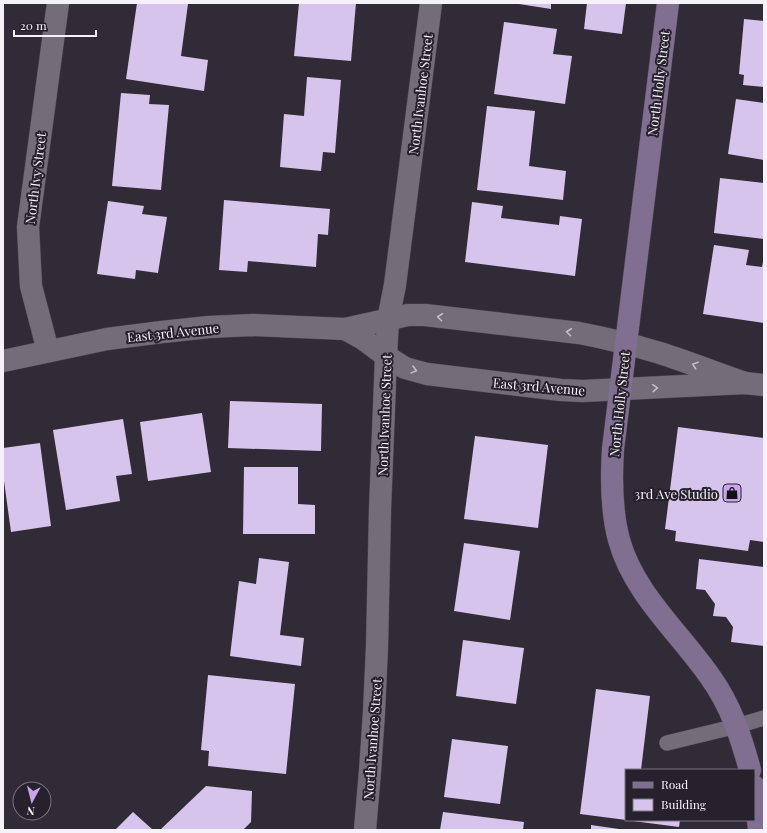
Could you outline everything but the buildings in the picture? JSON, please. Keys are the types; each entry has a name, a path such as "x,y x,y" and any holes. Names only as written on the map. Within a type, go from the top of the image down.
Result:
{"street":[{"name":"North Ivy Street","path":"48,351 31,286 28,227 58,3"},
{"name":"North Ivanhoe Street","path":"365,830 374,712 377,647 380,510 388,320 395,285 431,3"},
{"name":"North Holly Street","path":"668,3 613,449 611,489 612,506 622,550 632,572 644,591 712,678 728,706 737,726 750,769"},
{"name":"East 3rd Avenue","path":"3,361 106,339 162,332 209,327 253,325 346,329 408,315 425,315 579,333 625,343 660,353 754,384"},
{"name":"East 3rd Avenue","path":"346,329 405,368 427,374 560,390 583,391 754,384"},
{"path":"755,792 759,830"}],"lane":[{"path":"667,743 764,718"}],"place":[{"name":"3rd Ave Studio","path":"732,493"}]}
